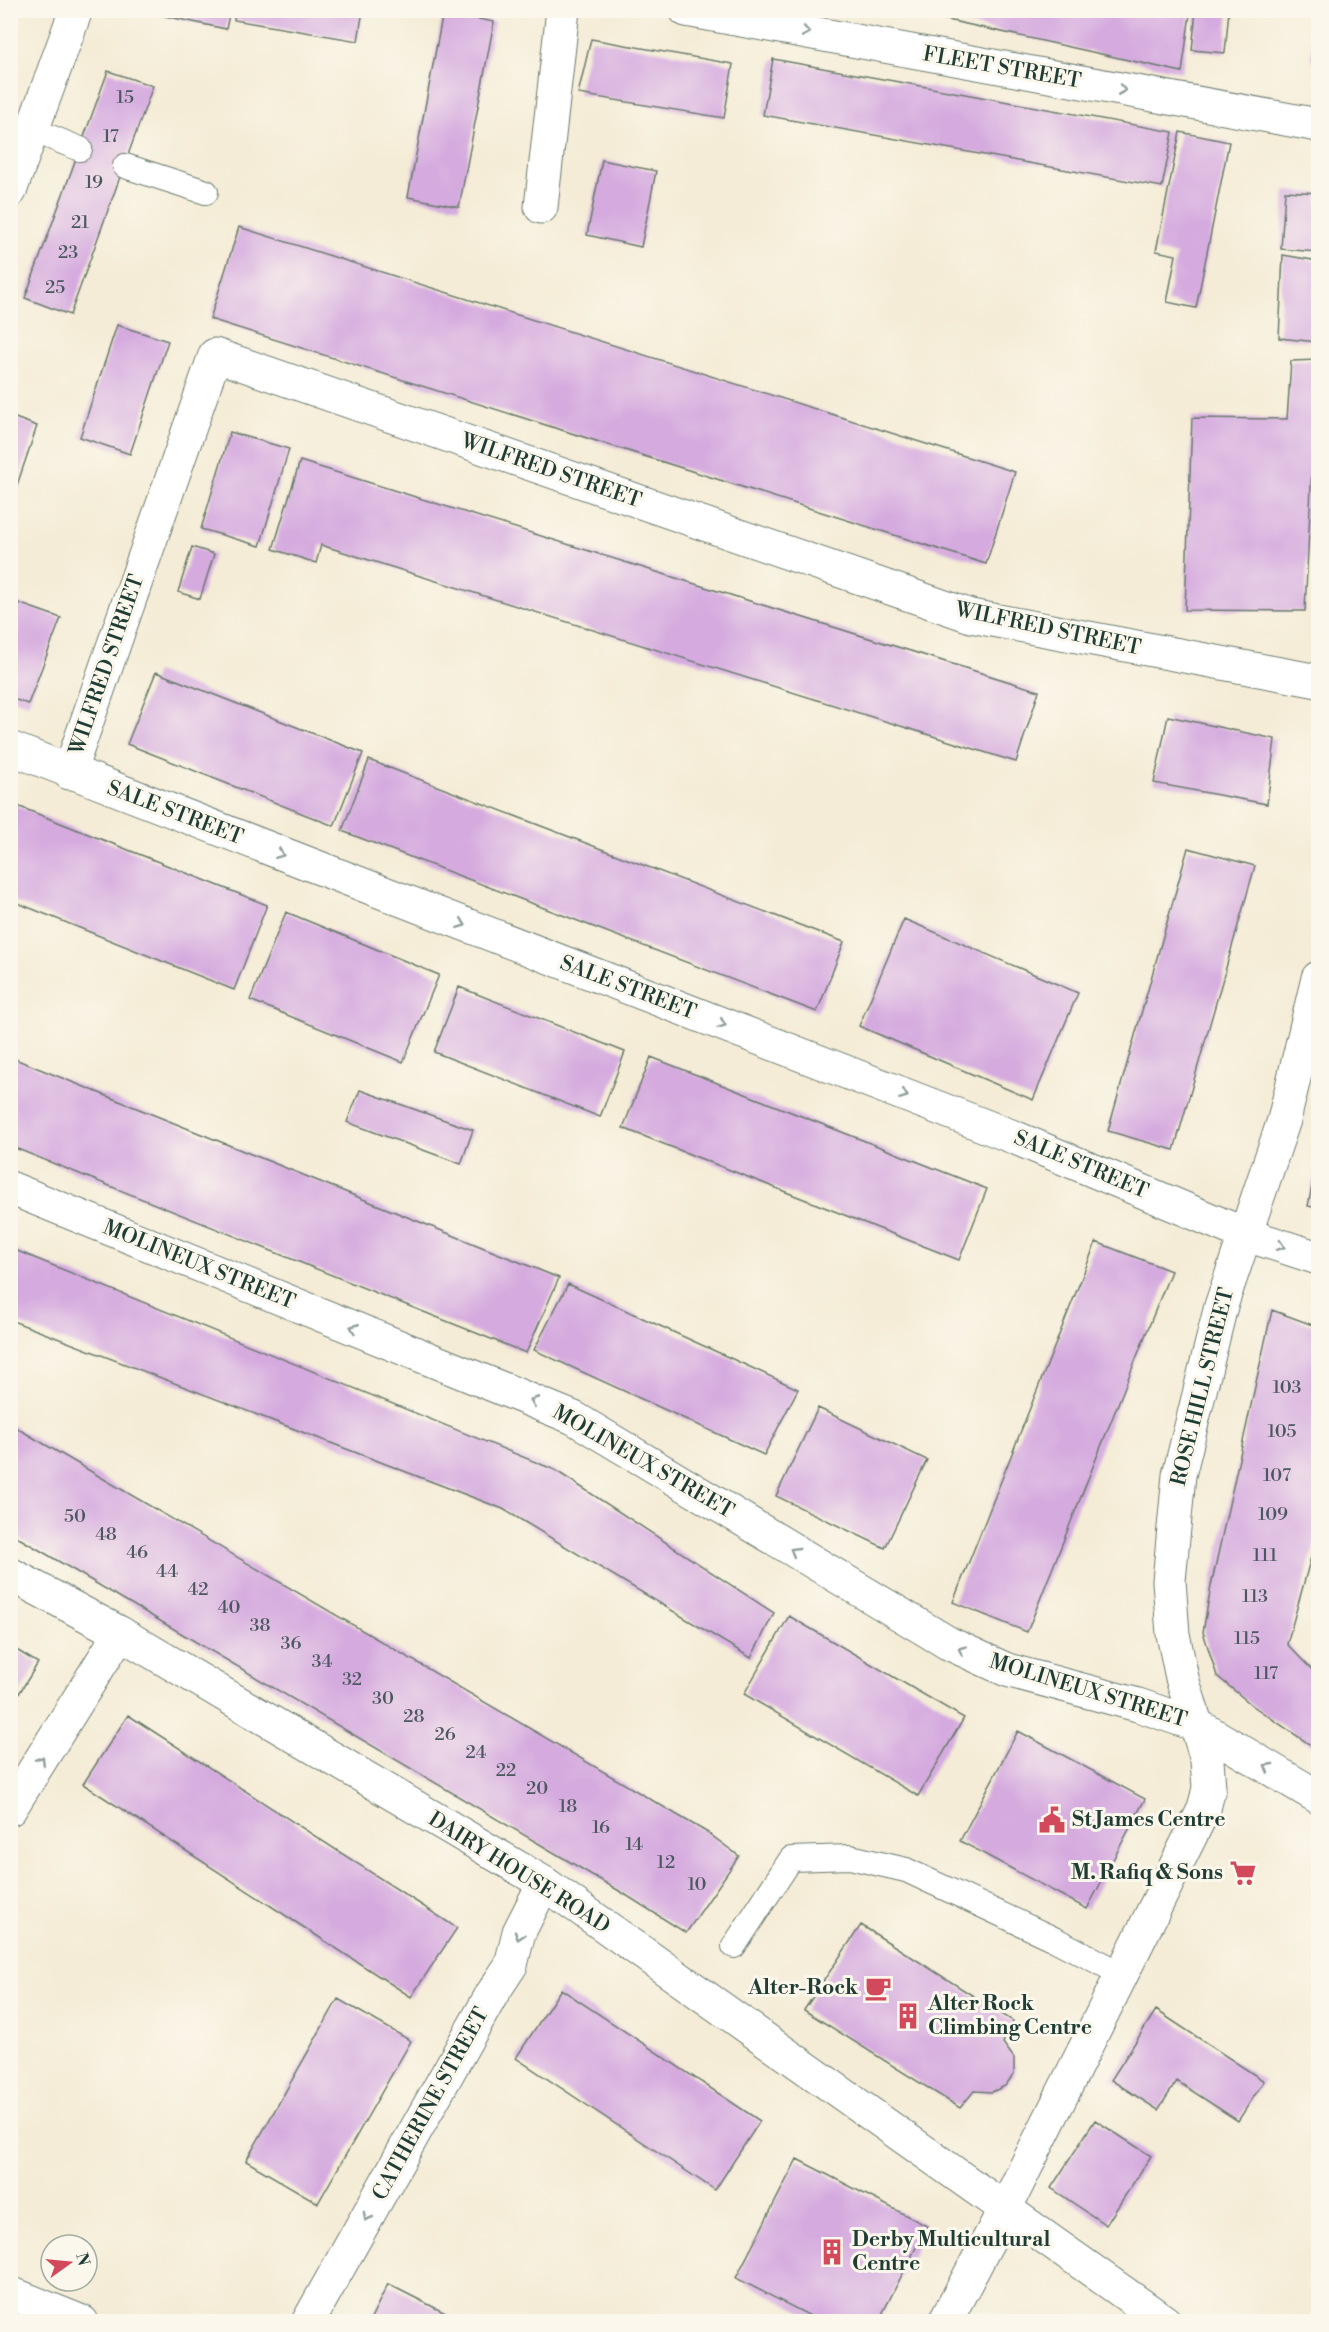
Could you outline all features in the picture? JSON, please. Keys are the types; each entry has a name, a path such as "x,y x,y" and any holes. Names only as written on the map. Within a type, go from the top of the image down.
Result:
{"street":[{"path":"10,191 76,10"},
{"path":"541,207 563,10"},
{"name":"FLEET STREET","path":"686,10 1318,126"},
{"name":"WILFRED STREET","path":"69,773 215,355 971,616 1318,681"},
{"name":"SALE STREET","path":"10,748 69,773 1016,1138 1244,1234 1318,1258"},
{"name":"ROSE HILL STREET","path":"945,2322 1006,2207 1204,1809 1209,1788 1207,1760 1182,1678 1173,1634 1168,1581 1181,1464 1221,1306 1284,1120 1318,978"},
{"name":"MOLINEUX STREET","path":"10,1188 574,1418 948,1643 1007,1670 1138,1705 1197,1725 1318,1797"},
{"name":"DAIRY HOUSE ROAD","path":"10,1574 120,1633 544,1883 1006,2207 1165,2322"},
{"path":"10,1809 120,1633"},
{"name":"CATHERINE STREET","path":"308,2322 486,2004 511,1965 519,1932 544,1883"},
{"path":"10,2293 82,2322"}],"lane":[{"path":"33,130 80,149"},
{"path":"125,166 206,192"},
{"path":"734,1946 791,1859 850,1857 906,1870 1056,1940 1122,1974"}],"building":[{"path":"137,10 230,10 226,29"},
{"path":"235,10 363,10 358,41 234,20"},
{"path":"903,10 1172,10 1190,14 1182,72"},
{"path":"1196,10 1229,10 1225,53 1192,50"},
{"path":"443,12 494,22 459,207 408,197"},
{"path":"1318,14 1318,62 1311,61"},
{"path":"591,39 733,64 724,118 578,94"},
{"path":"773,59 1173,132 1162,187 763,115"},
{"path":"108,71 153,86 70,315 25,298"},
{"path":"1180,132 1229,142 1196,308 1167,302 1176,255 1156,251"},
{"path":"602,160 656,171 641,247 587,235"},
{"path":"1285,191 1318,193 1318,252 1281,249"},
{"path":"239,227 1015,472 986,564 210,319"},
{"path":"1283,255 1318,261 1318,342 1279,338"},
{"path":"117,325 168,341 130,454 80,437"},
{"path":"1318,360 1318,405 1315,405 1305,611 1185,610 1192,418 1287,419 1291,361"},
{"path":"10,416 37,426 11,503 10,503"},
{"path":"230,432 289,449 260,546 201,529"},
{"path":"300,461 1039,691 1016,762 321,545 316,563 273,549"},
{"path":"192,547 214,554 200,599 178,592"},
{"path":"10,600 61,618 28,704 10,698"},
{"path":"156,672 363,753 334,826 127,744"},
{"path":"1168,716 1275,739 1267,804 1154,783"},
{"path":"369,760 844,942 817,1012 342,831"},
{"path":"10,803 267,905 234,990 10,900"},
{"path":"1188,848 1255,866 1174,1150 1108,1131"},
{"path":"286,912 439,975 403,1062 250,1000"},
{"path":"904,919 1078,993 1033,1100 859,1026"},
{"path":"459,987 625,1052 600,1117 434,1052"},
{"path":"10,1057 559,1278 526,1353 10,1146"},
{"path":"651,1057 987,1189 959,1260 623,1128"},
{"path":"360,1090 473,1130 461,1164 347,1122"},
{"path":"1318,1161 1318,1208 1308,1206"},
{"path":"1096,1242 1171,1271 1027,1632 953,1602"},
{"path":"10,1248 555,1470 774,1613 751,1658 503,1509 10,1320"},
{"path":"568,1284 798,1389 764,1455 534,1350"},
{"path":"1272,1310 1318,1327 1318,1532 1287,1644 1318,1676 1318,1750 1253,1706 1217,1676 1203,1632 1211,1586"},
{"path":"818,1408 927,1460 885,1548 776,1496"},
{"path":"10,1424 708,1833 739,1856 686,1933 621,1892 10,1533"},
{"path":"789,1616 964,1718 918,1796 744,1694"},
{"path":"10,1646 38,1663 10,1708"},
{"path":"128,1715 457,1928 411,1997 83,1784"},
{"name":"St James Centre","path":"1018,1731 1145,1799 1087,1909 960,1841"},
{"name":"Alter Rock Climbing Centre","path":"861,1925 1013,2021 1003,2043 1014,2058 1014,2074 1005,2086 992,2092 974,2091 960,2108 804,2010"},
{"path":"561,1989 760,2121 715,2190 516,2058"},
{"path":"338,1999 411,2041 318,2203 246,2161"},
{"path":"1156,2010 1264,2081 1238,2121 1177,2081 1158,2110 1111,2080"},
{"path":"1095,2120 1151,2156 1106,2225 1051,2188"},
{"name":"Derby Multicultural Centre","path":"797,2159 927,2226 878,2322 822,2322 736,2278"},
{"path":"388,2284 463,2322 369,2322"}],"place":[{"name":"St James Centre","path":"1052,1820"},
{"name":"M. Rafiq & Sons","path":"1243,1873"},
{"name":"Alter-Rock","path":"878,1988"},
{"name":"Alter Rock Climbing Centre","path":"908,2016"},
{"name":"Derby Multicultural Centre","path":"832,2252"}]}
